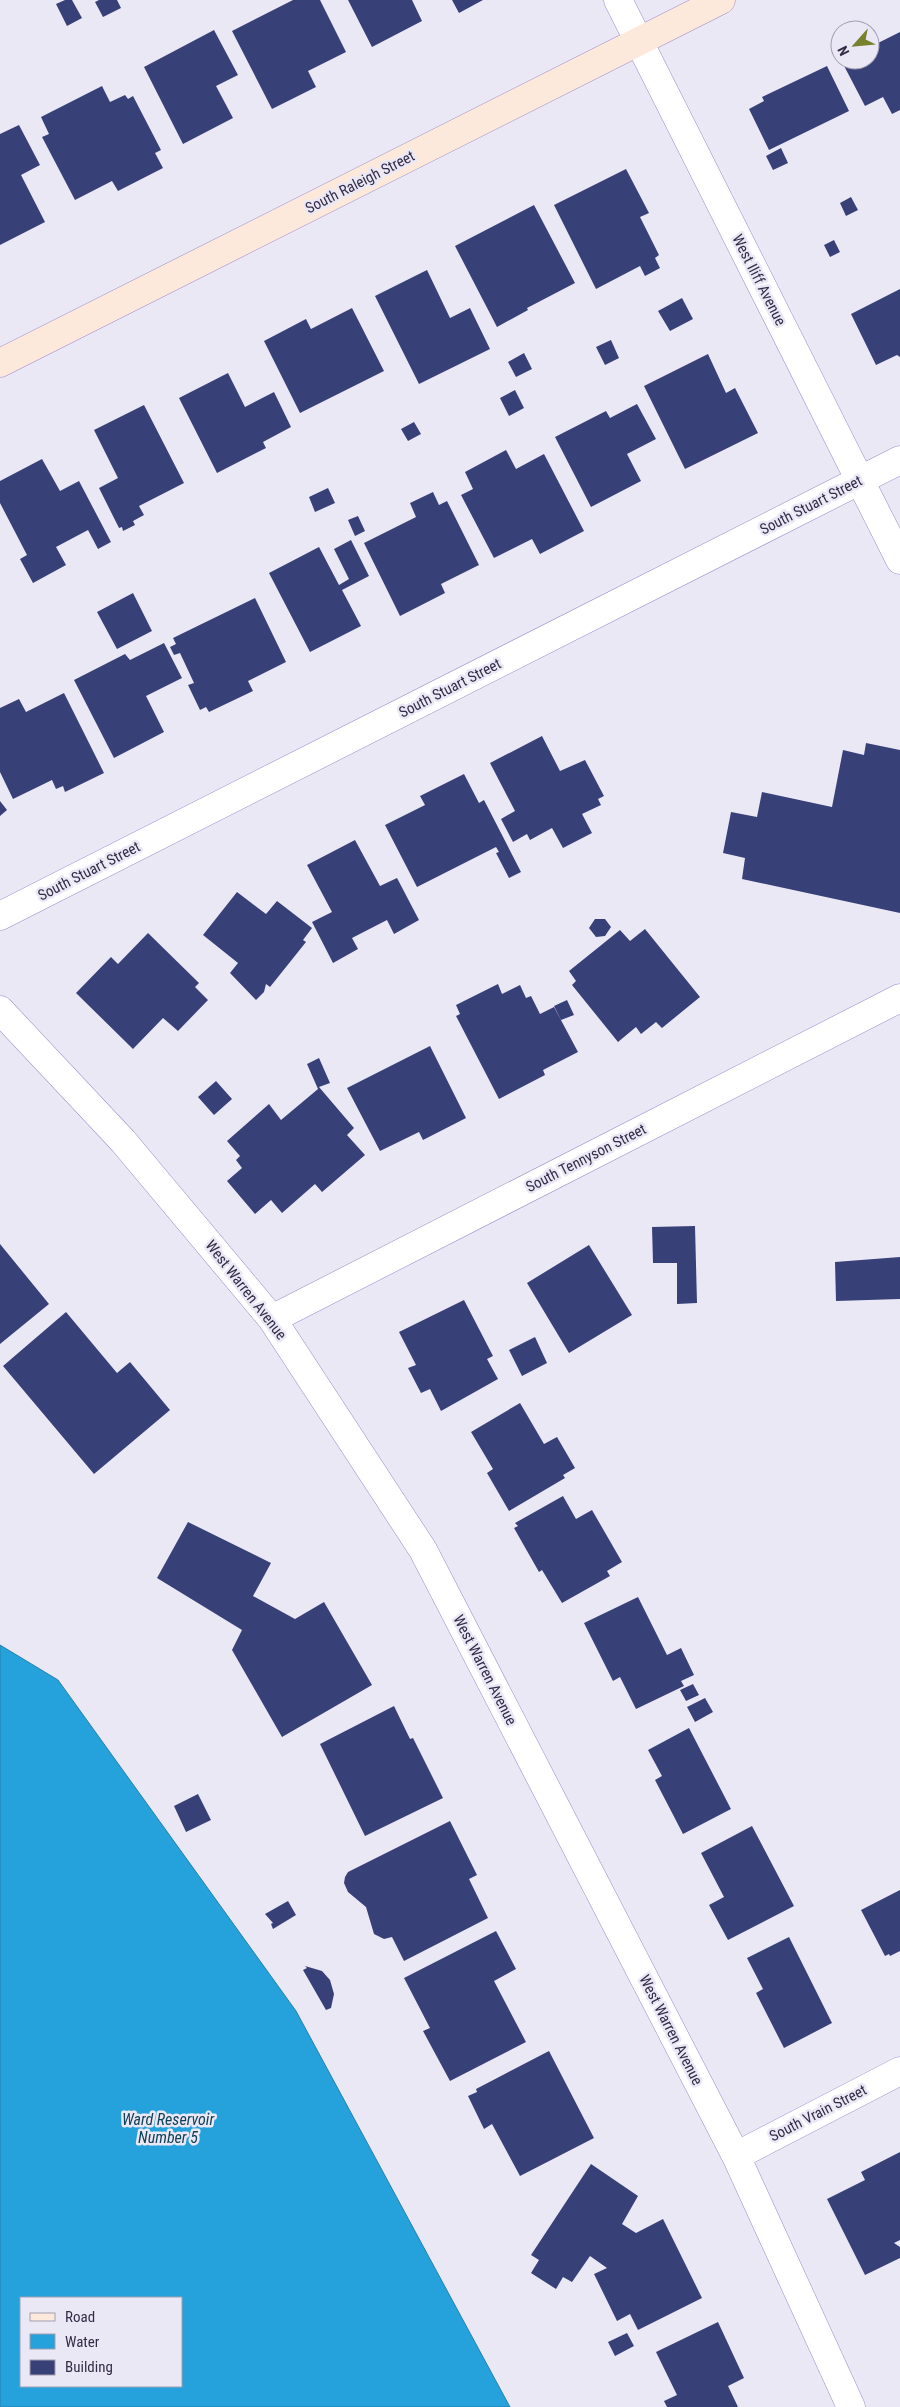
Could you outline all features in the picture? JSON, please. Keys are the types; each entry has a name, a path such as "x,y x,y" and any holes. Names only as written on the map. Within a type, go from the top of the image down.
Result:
{"street":[{"name":"West Iliff Avenue","path":"618,0 900,560"},
{"name":"South Raleigh Street","path":"0,364 721,0"},
{"name":"South Stuart Street","path":"0,916 900,460"},
{"name":"South Tennyson Street","path":"272,1319 900,998"},
{"name":"West Warren Avenue","path":"0,1010 124,1141 272,1319 423,1550 736,2156 851,2407"},
{"name":"South Vrain Street","path":"736,2156 900,2071"}],"water":[{"name":"Ward Reservoir Number 5","path":"0,1645 58,1680 296,2011 510,2407 0,2407"}],"building":[{"path":"65,0 72,0 82,18 67,26 56,4"},
{"path":"99,0 117,0 121,8 103,17 95,2"},
{"path":"293,0 320,0 346,52 308,71 316,87 272,109 232,31"},
{"path":"348,0 412,0 422,21 372,47"},
{"path":"452,0 483,0 459,13"},
{"path":"214,30 238,75 216,86 233,118 183,144 144,67"},
{"path":"900,32 900,110 892,114 883,97 865,106 846,70 880,70 880,42"},
{"path":"827,66 849,111 769,150 749,109 764,101 762,97"},
{"path":"102,86 110,102 125,95 128,99 133,96 161,150 155,153 163,168 118,191 112,181 75,200 42,137 49,134 41,117"},
{"path":"19,125 40,165 21,175 45,222 0,245 0,134"},
{"path":"781,148 788,163 773,170 766,156"},
{"path":"626,169 649,213 640,217 659,255 655,258 660,268 645,276 640,266 596,289 554,205"},
{"path":"851,197 858,210 846,216 840,203"},
{"path":"534,205 575,283 527,308 528,310 497,327 455,246"},
{"path":"834,240 840,252 830,257 824,245"},
{"path":"427,270 450,318 470,308 490,349 419,384 375,296"},
{"path":"900,289 900,357 897,355 876,365 851,314"},
{"path":"682,298 693,319 670,331 658,311"},
{"path":"352,308 384,371 300,413 264,341 306,319 311,329"},
{"path":"611,340 619,358 605,365 596,347"},
{"path":"524,353 532,369 516,377 508,362"},
{"path":"708,354 726,393 735,388 758,433 685,469 644,386"},
{"path":"228,373 245,407 274,392 291,427 263,442 266,448 217,473 179,398"},
{"path":"515,390 524,408 509,416 500,398"},
{"path":"637,404 656,439 627,454 641,481 591,507 555,437 606,411 610,418"},
{"path":"144,405 184,483 139,506 144,515 133,521 135,525 123,531 122,527 119,528 99,488 118,478 94,430"},
{"path":"414,422 421,434 408,441 401,429"},
{"path":"506,450 516,469 544,454 584,531 540,554 532,539 494,558 461,495 473,489 465,472"},
{"path":"42,459 60,491 79,481 111,542 98,549 88,530 56,547 66,565 33,583 20,559 27,555 0,503 0,481"},
{"path":"328,488 335,503 315,512 309,497"},
{"path":"433,492 439,505 447,501 479,565 441,584 445,593 400,616 364,543 416,517 410,503"},
{"path":"358,516 365,531 355,536 348,520"},
{"path":"351,540 369,576 342,590 361,626 310,652 269,573 319,547 339,585 349,579 334,549"},
{"path":"133,593 152,631 117,649 97,612"},
{"path":"255,598 286,662 248,681 253,691 209,712 206,707 200,710 188,685 194,683 180,653 174,655 170,647 176,644 173,638"},
{"path":"164,643 182,678 146,696 164,732 114,758 74,680 125,654 130,660"},
{"path":"64,693 104,773 65,792 63,786 56,789 52,780 13,799 0,772 0,708 19,699 26,712"},
{"path":"542,736 560,771 585,760 604,796 598,799 601,805 582,814 592,833 563,848 552,828 530,840 527,834 513,842 501,819 515,811 490,763"},
{"path":"866,743 900,750 900,913 742,879 745,858 723,853 731,812 757,817 762,792 832,807 843,750 864,755"},
{"path":"464,774 479,803 484,800 521,872 509,878 496,853 499,852 496,847 417,887 385,825 425,805 420,796"},
{"path":"0,801 7,810 0,816"},
{"path":"355,840 380,886 397,878 419,920 394,934 387,920 352,938 358,949 333,963 312,922 332,912 307,865"},
{"path":"237,892 266,914 277,901 312,928 303,940 306,942 270,987 266,984 264,992 256,1000 230,973 238,963 203,935"},
{"path":"595,919 605,919 611,927 605,936 596,937 589,928"},
{"path":"645,929 700,997 662,1028 656,1022 641,1034 636,1027 618,1042 572,985 576,981 569,971 620,930 630,941"},
{"path":"148,933 199,983 195,987 208,1000 178,1031 163,1018 133,1049 76,993 111,957 118,964"},
{"path":"498,984 502,994 520,985 526,998 531,996 540,1014 554,1007 578,1052 543,1070 545,1075 499,1099 456,1016 460,1014 456,1005"},
{"path":"567,1000 574,1015 561,1020 554,1006"},
{"path":"430,1046 466,1118 423,1140 419,1132 380,1151 347,1088"},
{"path":"319,1058 330,1083 319,1087 354,1128 347,1135 365,1155 322,1192 315,1184 282,1213 271,1200 255,1214 227,1181 242,1168 236,1160 240,1156 227,1141 269,1104 281,1120 318,1089 307,1064"},
{"path":"216,1081 232,1099 214,1115 198,1097"},
{"path":"695,1226 697,1303 677,1304 677,1263 653,1263 652,1227"},
{"path":"0,1244 49,1304 0,1344"},
{"path":"589,1245 632,1315 569,1353 527,1283"},
{"path":"900,1257 900,1299 836,1301 835,1262"},
{"path":"464,1300 493,1356 487,1359 498,1379 441,1411 430,1389 421,1393 408,1368 416,1365 399,1332"},
{"path":"66,1312 117,1373 130,1362 170,1410 94,1474 3,1366"},
{"path":"535,1337 547,1363 522,1376 509,1350"},
{"path":"520,1403 544,1444 557,1437 575,1468 563,1475 565,1478 509,1511 487,1473 493,1469 471,1432"},
{"path":"563,1496 576,1519 592,1510 622,1562 607,1571 610,1576 562,1603 542,1570 539,1572 514,1528 518,1526 515,1523"},
{"path":"188,1522 271,1563 253,1596 295,1619 324,1602 372,1685 282,1737 232,1650 242,1630 157,1578"},
{"path":"638,1597 667,1655 681,1648 694,1675 681,1681 684,1686 636,1709 620,1677 613,1681 584,1623"},
{"path":"693,1684 699,1695 686,1701 680,1690"},
{"path":"705,1698 713,1712 695,1722 687,1707"},
{"path":"394,1706 410,1739 413,1738 443,1798 365,1836 320,1744"},
{"path":"689,1728 731,1809 683,1834 655,1780 662,1776 648,1750"},
{"path":"198,1794 211,1820 186,1832 174,1806"},
{"path":"450,1821 477,1875 469,1879 488,1918 404,1961 392,1937 384,1939 374,1934 366,1907 348,1892 344,1883 345,1877 348,1872"},
{"path":"752,1826 794,1906 728,1940 709,1905 724,1897 701,1853"},
{"path":"900,1890 900,1951 890,1956 889,1954 885,1956 861,1910"},
{"path":"288,1901 296,1915 273,1929 271,1924 273,1923 265,1914"},
{"path":"496,1931 516,1969 494,1981 526,2042 450,2081 423,2031 430,2028 404,1978"},
{"path":"789,1937 832,2023 784,2048 756,1993 763,1989 747,1958"},
{"path":"305,1966 322,1971 330,1980 334,1994 331,2008 326,2010 303,1970 307,1968"},
{"path":"549,2051 594,2138 520,2176 492,2124 484,2129 468,2096 477,2092 476,2089"},
{"path":"900,2152 900,2240 894,2243 900,2247 900,2258 865,2275 827,2199 865,2180 861,2172"},
{"path":"591,2164 638,2196 622,2224 636,2233 663,2219 702,2298 638,2330 630,2314 617,2321 594,2274 607,2268 590,2256 572,2282 563,2277 556,2289 531,2273 539,2260 531,2255"},
{"path":"718,2322 744,2378 728,2386 738,2407 667,2407 664,2401 677,2395 656,2352"},
{"path":"627,2333 634,2346 615,2356 608,2342"}]}
